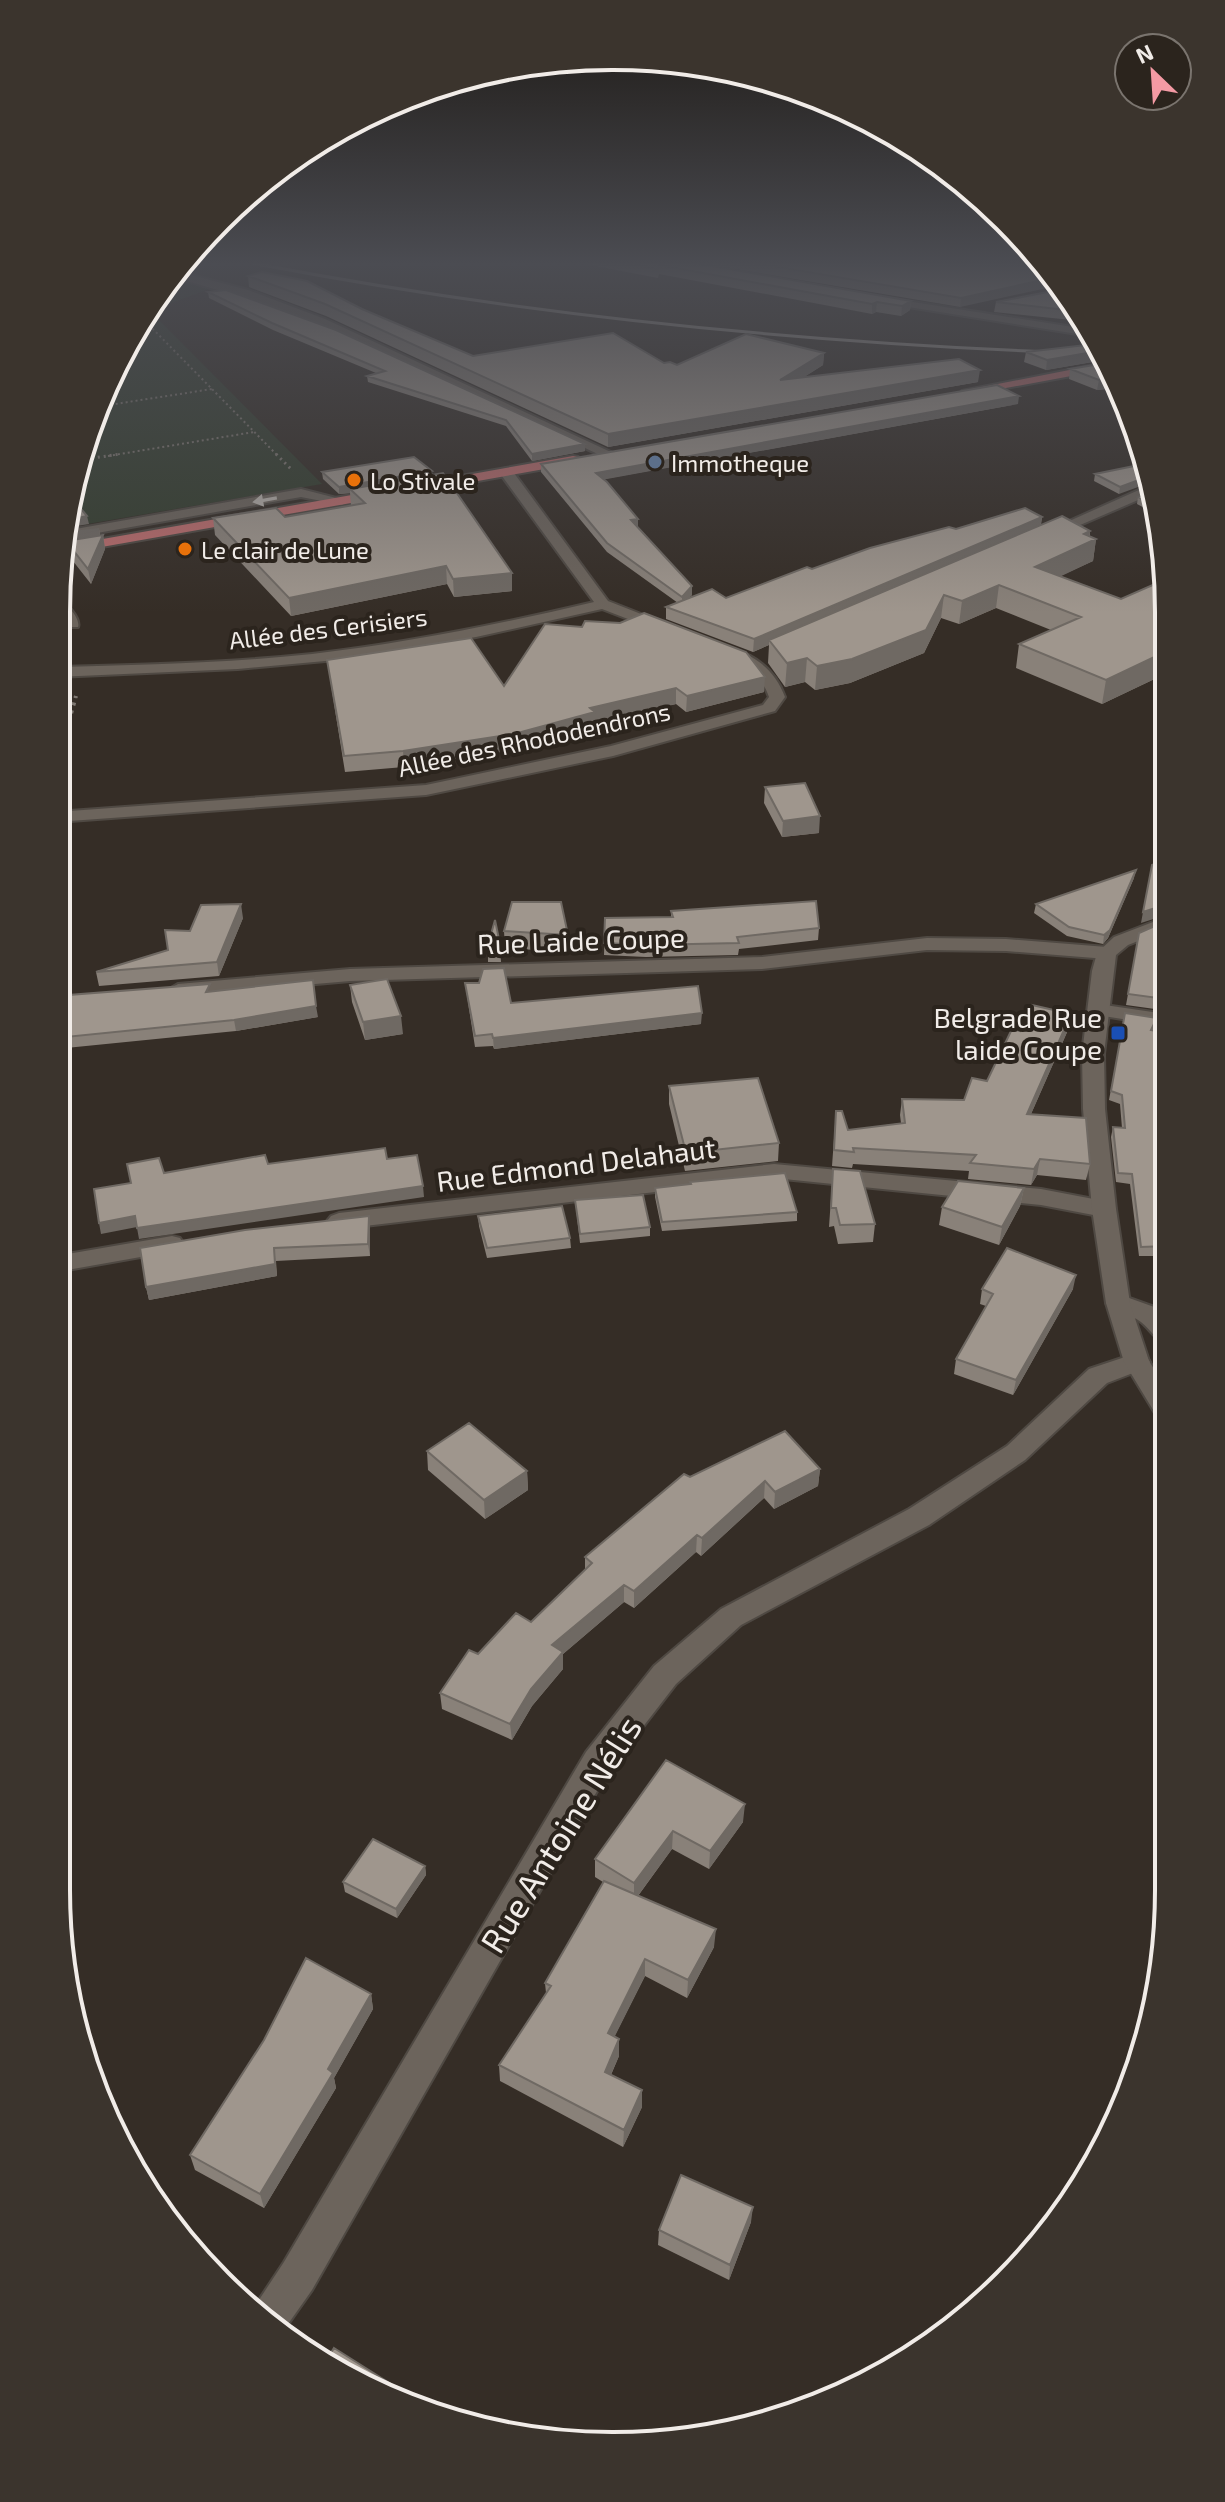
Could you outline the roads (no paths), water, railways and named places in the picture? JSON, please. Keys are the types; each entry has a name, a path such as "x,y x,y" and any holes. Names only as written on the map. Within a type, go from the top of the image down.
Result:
{"main road":[{"path":"948,394 1029,380"},
{"path":"74,548 624,451"}],"street":[{"path":"448,380 609,454"},
{"path":"506,472 603,604 685,635"},
{"path":"1037,539 1142,493"},
{"name":"Allée des Cerisiers","path":"70,672 196,667 345,655 531,622 603,604"},
{"path":"70,620 73,624"},
{"name":"Allée des Rhododendrons","path":"70,816 426,790 613,751 740,719 769,708 777,697 760,658 712,646"},
{"path":"1155,927 1121,941 1107,953 1093,1054 1094,1109 1104,1209 1118,1303 1137,1362 1155,1391"},
{"name":"Rue Laide Coupe","path":"157,992 350,975 762,963 927,944 1006,945 1107,953"},
{"name":"Rue Edmond Delahaut","path":"309,1225 774,1171 1041,1197 1104,1209"},
{"path":"70,1262 188,1242"},
{"path":"1118,1303 1148,1314 1155,1321"},
{"name":"Rue Antoine Nélis","path":"273,2312 298,2276 597,1762 665,1675 731,1617 919,1517 1016,1453 1098,1376 1137,1362"}],"lane":[{"path":"76,533 301,493 342,501"},
{"path":"1098,1010 1155,1018"}],"place":[{"name":"Immotheque","path":"655,462"},
{"name":"Lo Stivale","path":"354,480"},
{"name":"Le clair de Lune","path":"185,549"},
{"name":"Belgrade Rue laide Coupe","path":"1118,1033"}]}
